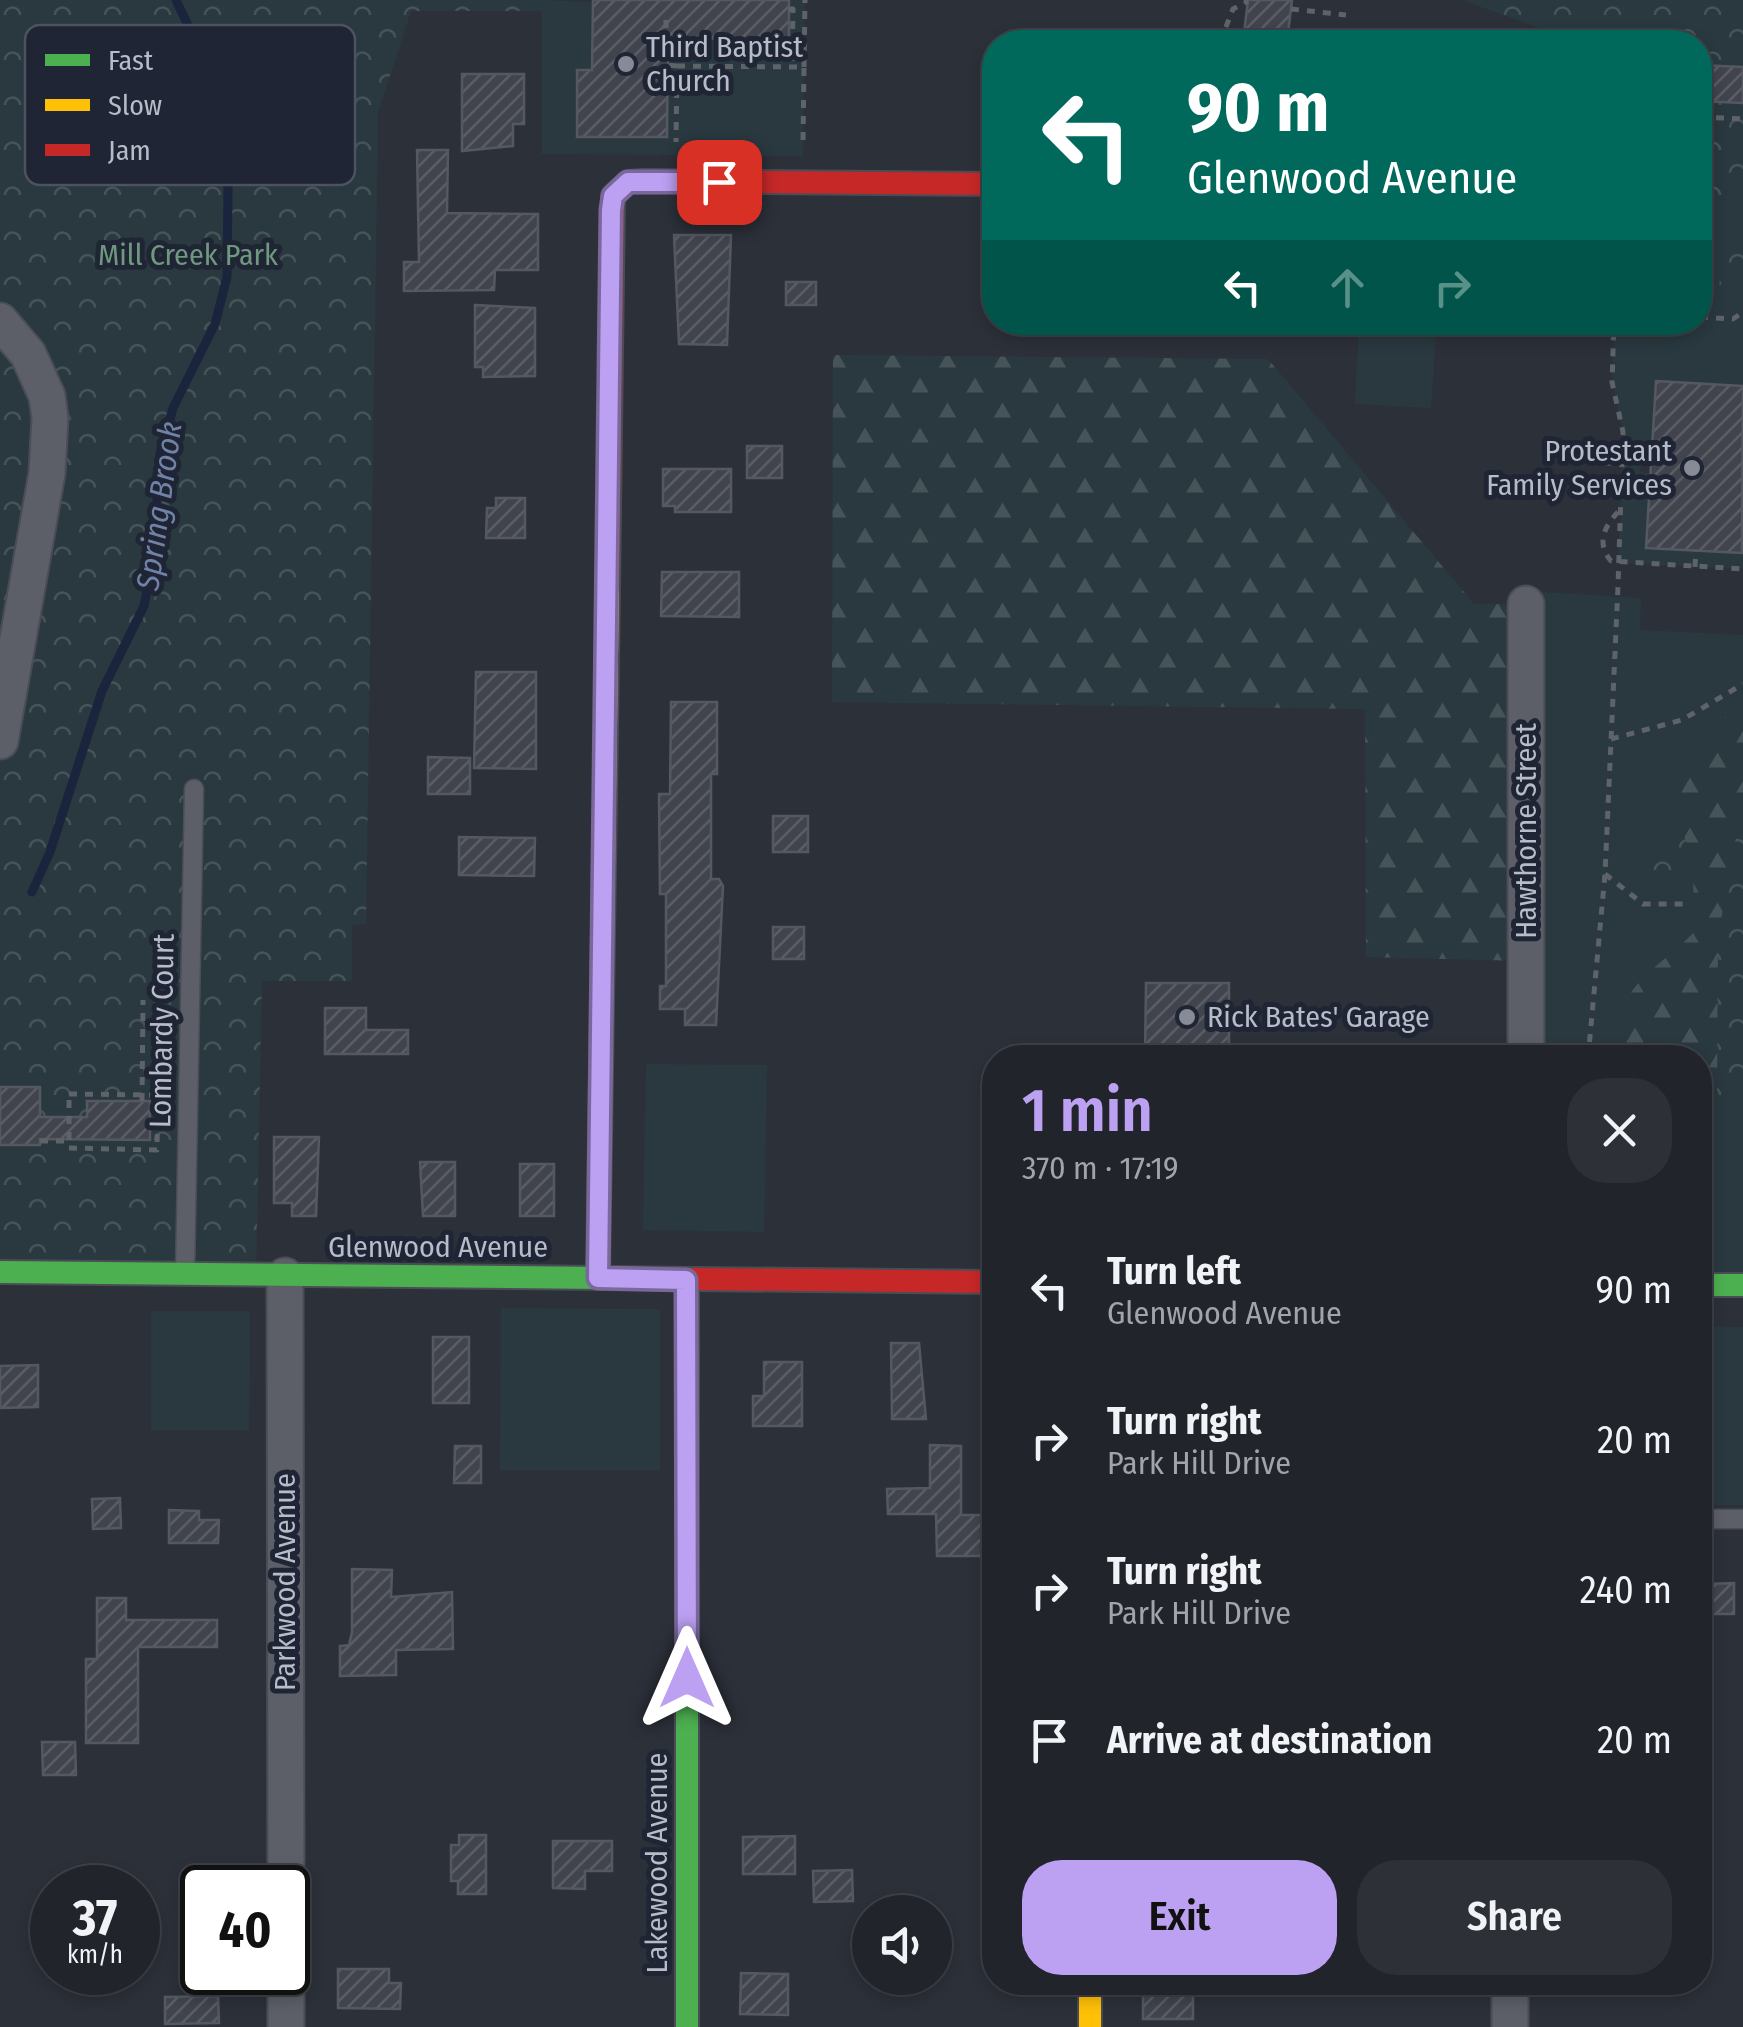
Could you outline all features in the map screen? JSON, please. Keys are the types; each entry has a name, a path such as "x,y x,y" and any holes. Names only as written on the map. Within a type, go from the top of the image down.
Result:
{"street":[{"path":"598,1278 613,196 628,182 643,181 982,184"},
{"path":"0,321 28,354 47,396 50,418 48,473 0,741"},
{"name":"Hawthorne Street","path":"1526,604 1526,1045"},
{"name":"Glenwood Avenue","path":"0,1272 982,1282"},
{"name":"Parkwood Avenue","path":"285,1276 286,1865"},
{"name":"Lakewood Avenue","path":"686,1280 687,2027"},
{"path":"1712,1285 1743,1285"},
{"path":"286,1995 286,2027"},
{"path":"1090,1995 1090,2027"},
{"path":"1510,1995 1510,2027"}],"lane":[{"name":"Lombardy Court","path":"185,1273 194,789"},
{"path":"1712,1518 1743,1518"}],"path":[{"path":"803,149 805,0"},
{"path":"1225,30 1233,8 1248,1"},
{"path":"789,8 793,8 792,67"},
{"path":"1291,9 1346,16"},
{"path":"666,20 666,66 804,67"},
{"path":"752,57 752,66"},
{"path":"676,66 676,155"},
{"path":"1712,118 1743,119"},
{"path":"1712,317 1733,319 1743,312"},
{"path":"1589,1045 1605,874 1622,463 1623,432 1612,382 1614,335"},
{"path":"1605,463 1641,464"},
{"path":"1620,509 1609,522 1602,546 1610,561 1743,570"},
{"path":"1696,550 1696,567"},
{"path":"1610,739 1682,720 1743,684"},
{"path":"1605,874 1643,904 1684,904"},
{"path":"142,1098 143,1000"},
{"path":"69,1094 142,1098 158,1095 158,1150 68,1148 68,1142 69,1094"},
{"path":"40,1141 68,1142"}],"green space":[{"name":"Mill Creek Park","path":"0,0 542,0 542,11 411,11 378,112 366,924 352,925 352,981 262,981 256,1276 0,1272"},
{"path":"542,0 593,2 592,70 577,137 667,137 659,20 674,38 738,39 738,57 769,40 789,39 789,0 805,0 803,156 542,154"},
{"path":"1462,0 1743,0 1743,200 1712,199 1712,30 1546,30"},
{"path":"1712,199 1743,200 1743,386 1656,381 1652,455 1641,455 1640,472 1650,473 1647,547 1742,552 1743,544 1743,569 1618,563 1623,432 1612,382 1614,335 1712,335"},
{"path":"1723,221 1743,222 1743,296 1719,295"},
{"path":"1358,335 1436,335 1431,408 1355,404"},
{"path":"833,355 1268,359 1474,604 1526,604 1526,961 1366,957 1365,709 832,702"},
{"path":"1526,591 1641,598 1640,630 1743,635 1743,798 1717,1096 1743,1103 1743,1285 1712,1285 1712,1045 1526,1045"},
{"path":"1743,704 1743,1103 1712,1098 1712,1045 1624,1045 1621,1035 1621,1016 1627,999 1694,932 1693,857 1679,825 1682,774 1713,726"},
{"path":"1743,798 1743,1103 1717,1096 1718,937"},
{"path":"1679,825 1693,857 1695,879 1674,882 1662,878 1647,863 1663,826"},
{"path":"646,1064 767,1065 764,1232 643,1230"},
{"path":"501,1308 660,1309 660,1470 500,1470"},
{"path":"151,1311 250,1311 249,1430 151,1430"},
{"path":"1712,1326 1743,1327 1743,1505 1712,1505"}],"building":[{"name":"Third Baptist Church","path":"593,0 789,0 789,40 769,40 769,57 738,57 738,39 668,38 667,137 577,137 577,70 592,70"},
{"path":"1248,0 1292,0 1288,30 1244,30"},
{"path":"1712,66 1743,67 1743,103 1712,102"},
{"path":"462,74 524,74 524,124 513,124 513,146 462,151"},
{"path":"417,150 448,150 447,213 538,214 538,270 495,270 494,290 404,291 404,262 419,262"},
{"path":"674,235 731,235 727,345 679,344"},
{"path":"786,282 816,282 816,305 786,305"},
{"path":"475,305 535,308 535,376 483,377 483,367 475,367"},
{"name":"Protestant Family Services","path":"1656,381 1743,386 1742,553 1646,548"},
{"path":"747,446 782,446 782,478 747,478"},
{"path":"663,469 731,469 731,512 675,512 675,506 663,506"},
{"path":"496,498 525,498 525,538 486,538 487,508 496,508"},
{"path":"662,572 739,572 739,617 661,616"},
{"path":"476,672 536,672 536,769 474,768"},
{"path":"671,702 717,702 717,774 711,774 711,879 719,879 723,886 716,1025 685,1025 685,1009 660,1009 660,986 666,986 666,894 660,894 659,794 670,794"},
{"path":"428,757 470,758 470,794 428,794"},
{"path":"773,816 808,816 808,852 773,852"},
{"path":"459,837 535,838 534,876 459,875"},
{"path":"773,927 804,927 804,959 773,959"},
{"name":"Rick Bates' Garage","path":"1146,983 1229,983 1229,1045 1145,1045"},
{"path":"325,1008 366,1008 366,1030 408,1030 408,1054 325,1054"},
{"path":"0,1087 40,1087 40,1117 87,1117 87,1101 150,1101 150,1140 40,1139 40,1145 0,1145"},
{"path":"274,1137 319,1137 316,1216 292,1216 292,1203 274,1203"},
{"path":"420,1162 455,1162 455,1216 423,1216"},
{"path":"520,1164 554,1164 554,1216 520,1216"},
{"path":"433,1337 469,1337 469,1403 433,1403"},
{"path":"891,1343 919,1343 926,1419 892,1419"},
{"path":"764,1362 802,1362 802,1426 753,1426 753,1396 764,1396"},
{"path":"38,1365 38,1407 0,1408 0,1366"},
{"path":"930,1445 961,1446 961,1515 982,1515 982,1556 937,1556 936,1514 888,1514 887,1489 930,1488"},
{"path":"455,1446 481,1446 481,1483 454,1483"},
{"path":"120,1498 121,1528 93,1529 92,1499"},
{"path":"169,1510 199,1511 199,1520 219,1520 218,1543 169,1543"},
{"path":"352,1569 392,1570 391,1597 452,1592 453,1649 396,1650 396,1675 340,1676 340,1646 349,1645 352,1632"},
{"path":"1734,1583 1734,1614 1712,1614 1712,1584"},
{"path":"97,1598 126,1598 126,1620 217,1620 217,1647 138,1647 138,1743 86,1743 86,1659 97,1659"},
{"path":"42,1742 75,1742 76,1775 43,1775"},
{"path":"459,1835 486,1835 486,1894 458,1894 458,1881 451,1881 451,1845 459,1845"},
{"path":"795,1836 795,1874 743,1874 743,1837"},
{"path":"553,1841 612,1841 612,1871 585,1871 585,1889 553,1888"},
{"path":"852,1870 852,1901 814,1902 813,1871"},
{"path":"338,1969 389,1969 389,1983 401,1983 400,2009 338,2008"},
{"path":"741,1973 788,1974 788,2015 740,2014"},
{"path":"1143,1995 1193,1995 1193,2019 1143,2019"},
{"path":"218,1996 219,2023 165,2024 165,1997"}],"waterway":[{"name":"Spring Brook","path":"176,0 188,25"},
{"name":"Spring Brook","path":"32,892 50,852 102,691 144,606 153,561 160,454 173,408 215,324 227,277 228,185"}],"traffic: fast":[{"path":"0,1272 603,1278"},
{"path":"687,1279 687,2027"},
{"path":"1712,1285 1743,1285"}],"traffic: slow":[{"path":"598,1278 608,587"},
{"path":"1090,1995 1090,2027"}],"traffic: jam":[{"path":"608,587 613,196 628,182 643,181 982,184"},
{"path":"603,1278 982,1282"}],"place":[{"name":"Third Baptist Church","path":"626,64"},
{"name":"Protestant Family Services","path":"1692,468"},
{"name":"Rick Bates' Garage","path":"1187,1017"}],"route":[{"path":"687,1678 686,1280 598,1278 611,210 613,196 628,182 719,182"}]}
